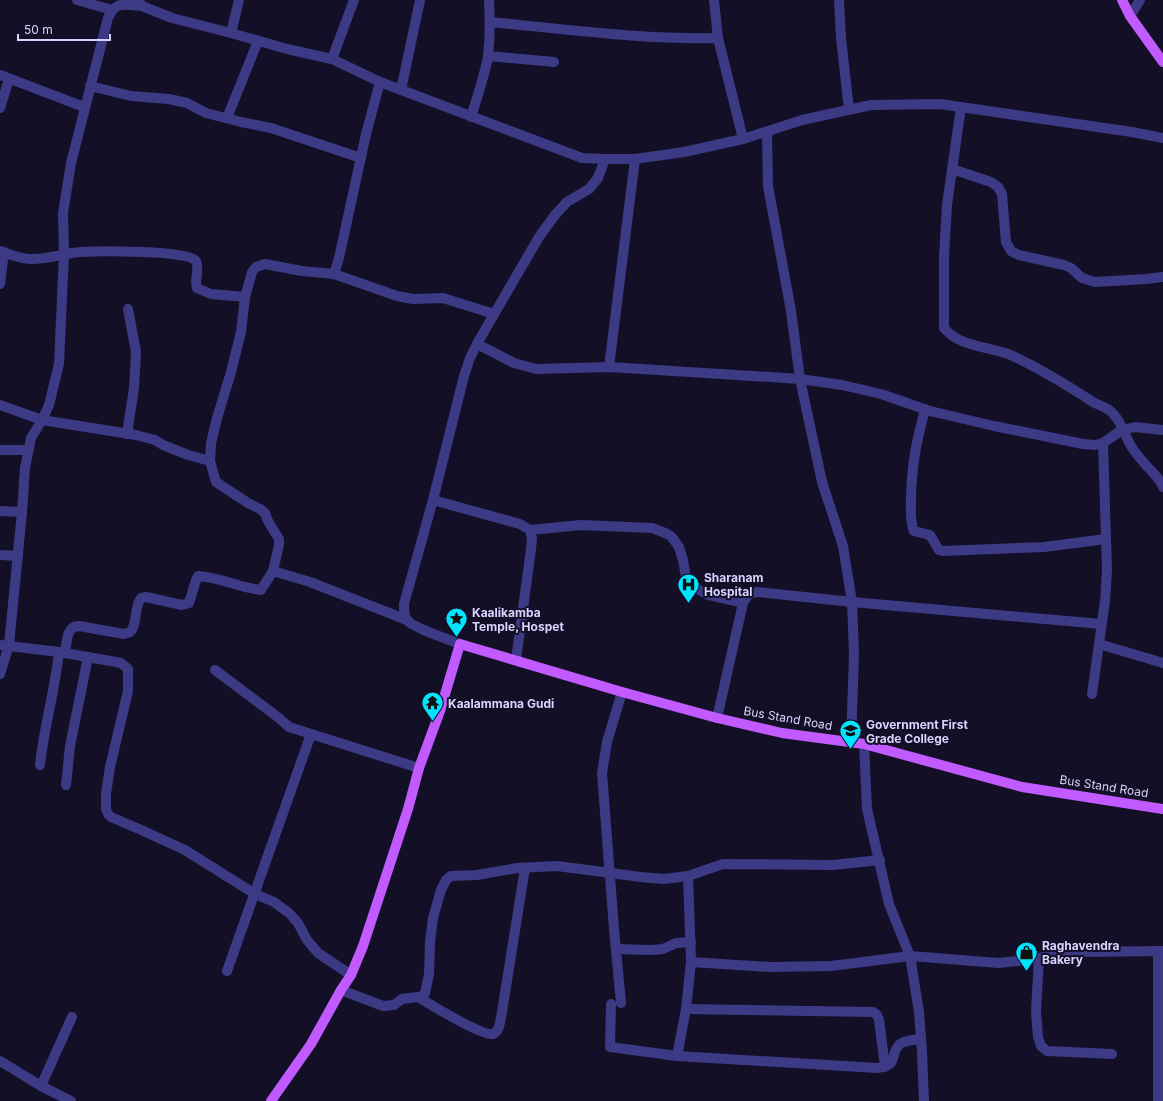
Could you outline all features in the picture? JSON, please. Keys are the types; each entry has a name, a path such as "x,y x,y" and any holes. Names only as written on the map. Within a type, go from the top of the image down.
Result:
{"main road":[{"path":"1122,0 1130,16 1163,62"},
{"path":"271,1101 311,1044 340,990 351,975 363,946 408,809 419,768 440,711 460,644"},
{"name":"Bus Stand Road","path":"460,644 622,692 717,718 782,733 864,744 1022,787 1163,809"}],"street":[{"path":"77,0 112,10"},
{"path":"231,33 239,0"},
{"path":"332,59 354,0"},
{"path":"401,90 420,0"},
{"path":"471,117 488,56 490,22 489,0"},
{"path":"714,0 718,38 743,139"},
{"path":"839,0 841,38 849,110"},
{"path":"1130,16 1140,0"},
{"path":"0,674 18,556 25,468 31,438 42,420 48,405 60,364 64,254 63,213 71,163 84,107 108,18 112,10 120,4 140,3 172,18 287,49 332,59 380,82 582,158 635,159 684,152 743,139 802,120 871,106 940,104 1132,132 1163,138"},
{"path":"490,22 654,38 718,38"},
{"path":"226,118 258,41"},
{"path":"488,56 554,62"},
{"path":"0,108 4,77 84,107"},
{"path":"334,274 380,82"},
{"path":"90,86 130,96 169,99 187,103 206,112 241,122 271,128 361,158"},
{"path":"961,107 947,205 944,256 944,328 948,334 955,338 1012,355 1108,410 1118,420 1132,448 1160,481 1163,487"},
{"path":"767,132 768,186 791,312 800,379 822,482 843,546 852,602 854,654 851,743"},
{"path":"407,620 404,613 404,604 434,500 464,376 470,358 539,237 555,215 567,202 589,189 598,178 605,159"},
{"path":"609,367 635,159"},
{"path":"952,168 992,182 998,187 1002,194 1006,242 1011,251 1019,255 1071,268 1082,278 1095,282 1146,280 1163,277"},
{"path":"0,284 2,251 31,260 81,252 162,253 188,257 196,262 197,268 195,280 197,288 211,294 245,297"},
{"path":"40,765 42,744 56,675 62,652 71,628 74,626 80,626 124,634 130,632 133,627 137,603 141,598 146,597 182,605 189,603 198,576 206,576 248,588 261,590 273,571 279,545 278,539 265,513 216,482 210,462 211,443 241,332 245,297 252,272 256,267 265,264 302,271 334,274 397,296 413,299 444,298 494,314"},
{"path":"127,434 134,388 136,352 128,309"},
{"path":"477,344 514,363 536,369 609,367 800,379 842,384 881,394 925,409 975,422 1082,444 1095,445 1103,443 1122,430 1135,427 1163,430"},
{"path":"0,405 42,420 155,440 163,445 188,455 210,462"},
{"path":"925,409 914,460 911,515 914,530 930,535 939,550 1015,549 1106,539"},
{"path":"1092,694 1105,600 1107,570 1103,443"},
{"path":"0,450 29,450"},
{"path":"434,500 520,524 530,530 581,525 652,528 665,532 671,536 679,547 686,577 696,588 708,595 743,602"},
{"path":"0,511 22,512"},
{"path":"516,660 531,548 532,538 530,530"},
{"path":"0,555 18,556"},
{"path":"273,571 310,582 407,620 414,625 460,644"},
{"path":"717,718 743,602 749,594 757,592 1101,624"},
{"path":"1099,644 1163,663"},
{"path":"5,645 62,652 121,663 128,669 128,691 110,767 105,803 108,814 111,817 185,850 255,894 274,902 289,913 298,923 307,940 318,953 351,975"},
{"path":"66,785 70,746 88,657"},
{"path":"215,670 289,727 419,768"},
{"path":"622,692 607,742 602,773 616,949 616,1003 610,1047 677,1056 862,1067 885,1067 890,1064 899,1046 910,1041 921,1039"},
{"path":"227,970 311,734"},
{"path":"864,744 867,809 889,904 910,956 919,1012 924,1101"},
{"path":"340,990 383,1006 394,1005 405,998 423,996 427,990 433,918 441,890 446,880 451,876 557,866 664,879 688,876 723,864 833,865 880,860"},
{"path":"418,997 447,1015 489,1035 497,1032 501,1018 525,868"},
{"path":"677,1056 686,1009 691,962 688,876"},
{"path":"616,949 663,949 676,943 691,942"},
{"path":"691,962 769,967 831,966 910,956 999,963 1079,952 1160,951 1158,1101"},
{"path":"1039,958 1036,1011 1038,1037 1041,1046 1047,1050 1112,1054"},
{"path":"686,1009 873,1012 877,1015 879,1020 885,1067"},
{"path":"41,1086 72,1017"},
{"path":"0,1061 41,1086 71,1101"}],"place":[{"name":"Sharanam Hospital","path":"689,604"},
{"name":"Kaalikamba Temple, Hospet","path":"456,638"},
{"name":"Kaalammana Gudi","path":"433,722"},
{"name":"Government First Grade College","path":"851,750"},
{"name":"Raghavendra Bakery","path":"1027,972"}]}
